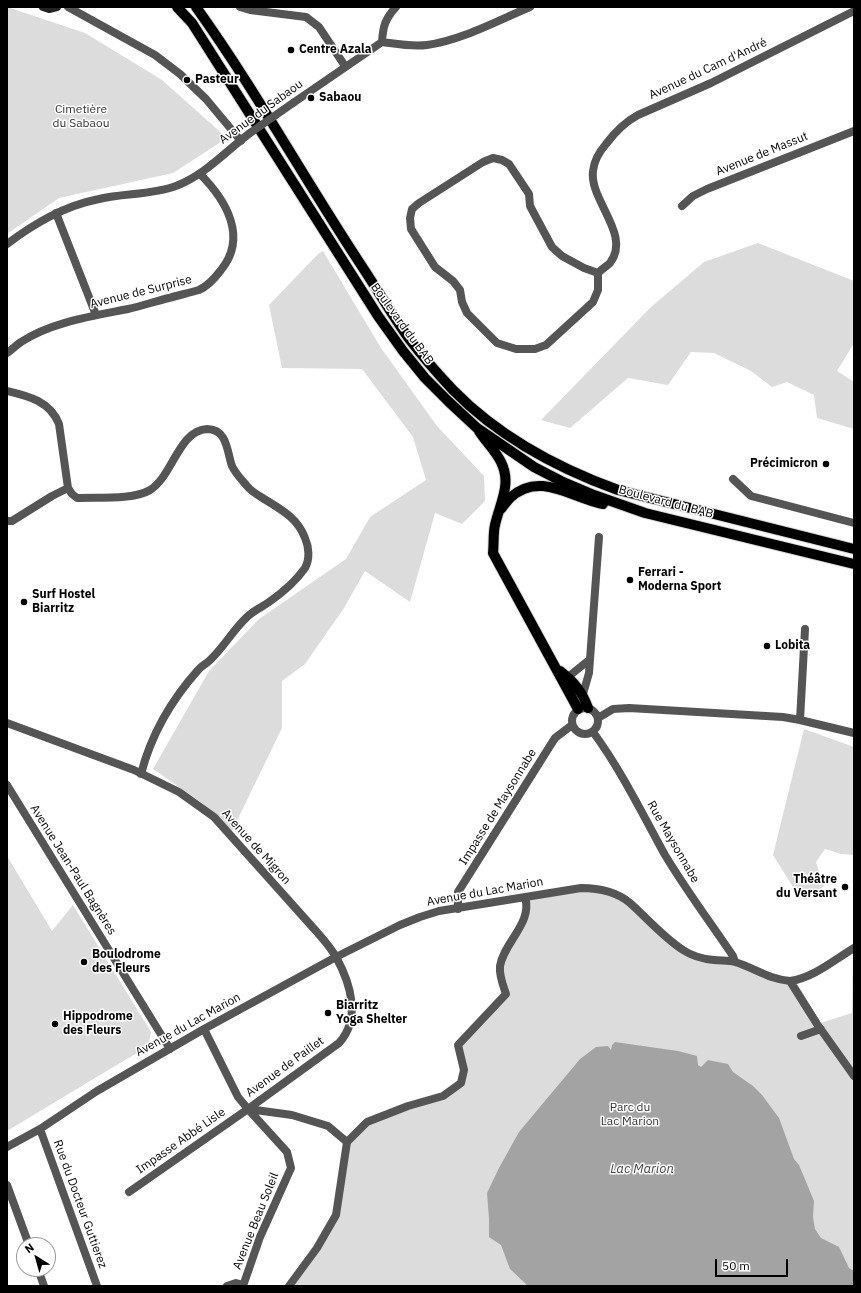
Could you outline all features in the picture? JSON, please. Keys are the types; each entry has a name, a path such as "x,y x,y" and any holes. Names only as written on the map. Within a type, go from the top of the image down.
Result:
{"main road":[{"path":"43,7 49,9 57,7"},
{"name":"Boulevard du BAB","path":"177,7 192,23 374,310 425,378 477,428 534,466 561,481 594,495 645,513 854,564"},
{"name":"Boulevard du BAB","path":"196,7 223,45 343,238 410,341 454,391 484,417 552,463 587,479 618,490 854,549"},
{"path":"477,428 485,441 494,450 501,462 506,476 504,491 494,526 493,553 567,688 583,709"},
{"path":"499,511 512,497 525,489 540,485 559,489 589,501 645,513"},
{"path":"556,667 568,677 583,694 583,709"}],"street":[{"path":"68,7 155,55 180,74 206,99 241,141"},
{"path":"240,7 250,10 306,16 319,27 345,66"},
{"path":"396,7 388,16 383,27 382,42 426,46 441,43 466,34 530,7"},
{"name":"Avenue du Cam d'André","path":"598,272 610,262 615,251 616,238 613,225 598,195 594,183 593,170 599,153 612,136 628,120 711,83 854,11"},
{"name":"Avenue du Sabaou","path":"7,244 28,228 56,213 99,198 168,188 190,180 200,174 250,133 345,66 382,42"},
{"name":"Avenue de Massut","path":"682,206 693,196 707,189 854,130"},
{"path":"493,158 502,160 509,164 528,194 530,206 552,246 562,256 584,268 598,272 598,290 593,302 546,344 535,349 516,349 497,343 467,313 462,302 460,290 453,281 435,267 411,229 410,218 412,209 419,202 483,162 493,158"},
{"name":"Avenue de Surprise","path":"7,353 21,342 46,329 96,315 200,290 214,279 225,266 234,246 233,227 225,206 215,190 200,174"},
{"path":"56,213 96,315"},
{"path":"7,391 25,395 39,401 55,415 59,424 68,488 77,498 137,495 144,493 160,481 184,444 194,434 205,429 213,430 221,435 228,446 233,467 250,490 288,514 299,524 306,539 309,556 305,567 290,585 245,618 212,659 200,668 183,689 156,731 141,774"},
{"path":"732,479 751,496 854,523"},
{"path":"7,521 12,521 52,496 68,488"},
{"path":"583,694 589,673 599,537"},
{"path":"800,720 805,629"},
{"path":"567,688 568,677 589,660"},
{"path":"598,718 613,709 629,708 783,717 854,733"},
{"path":"583,709 593,710 598,718 598,726 593,732 581,734 577,732 572,725 573,716 583,709"},
{"name":"Avenue de Migron","path":"7,723 58,741 141,774 179,792 214,817 316,931 336,957"},
{"name":"Impasse de Maysonnabe","path":"458,909 458,892 555,738 572,725"},
{"name":"Rue Maysonnabe","path":"593,732 618,768 666,856 693,900 733,956 735,962"},
{"name":"Avenue Jean-Paul Bagnères","path":"7,785 170,1049"},
{"name":"Avenue du Lac Marion","path":"7,1147 40,1129 97,1092 204,1029 336,957 420,916 439,911 582,888 593,888 606,891 629,903 669,940 682,950 696,957 735,962 778,980 790,981"},
{"path":"288,1286 317,1248 336,1215 347,1142 367,1122 408,1106 443,1096 462,1083 464,1070 458,1045 506,994 500,977 500,966 526,915 527,904 525,897"},
{"path":"854,948 812,974 801,979 790,981 854,1076"},
{"name":"Avenue de Paillet","path":"248,1109 339,1043 346,1035 352,1017 352,998 346,979 336,957"},
{"name":"Avenue Beau Soleil","path":"204,1029 238,1097 287,1152 291,1168 260,1237 243,1286"},
{"path":"802,1036 821,1029"},
{"path":"248,1109 292,1115 328,1126 347,1142"},
{"name":"Impasse Abbé Lisle","path":"129,1192 248,1109"},
{"name":"Rue du Docteur Guttierez","path":"40,1129 96,1286"},
{"path":"7,1185 26,1237"},
{"path":"228,1286 236,1283 243,1286"}],"green space":[{"name":"Cimetière du Sabaou","path":"7,7 85,33 162,80 227,138 173,173 59,198 7,234"},
{"path":"758,243 854,281 854,343 837,371 854,382 854,429 817,418 814,395 787,382 772,387 751,371 714,353 691,352 668,385 628,378 570,428 541,420 651,307 704,262"},
{"path":"323,251 381,348 437,426 484,476 485,501 462,524 435,513 410,602 365,571 344,608 305,664 282,681 282,728 232,831 202,803 153,769 209,671 259,619 346,559 370,517 426,480 413,437 362,369 282,368 269,305 318,254"},
{"path":"804,729 854,747 854,855 841,854 825,849 816,862 824,886 805,900 798,895 773,855"},
{"name":"Hippodrome des Fleurs","path":"7,856 52,931 73,905 151,1032 148,1047 7,1131"},
{"name":"Parc du Lac Marion","path":"581,888 617,896 682,949 714,960 790,981 817,1024 852,1013 854,935 854,1286 289,1286 336,1215 347,1142 367,1122 443,1096 461,1083 458,1045 506,994 500,966 526,915 525,897"}],"water":[{"name":"Lac Marion","path":"615,1042 678,1051 697,1056 698,1065 701,1067 708,1060 728,1064 733,1072 753,1086 762,1095 779,1118 794,1159 799,1165 814,1201 813,1217 815,1229 821,1238 839,1247 849,1268 854,1271 854,1286 528,1286 510,1269 501,1245 489,1237 487,1193 519,1132 580,1059 596,1047 608,1046 611,1050 612,1045"}],"place":[{"name":"Centre Azala","path":"291,50"},
{"name":"Pasteur","path":"187,80"},
{"name":"Sabaou","path":"311,98"},
{"name":"Précimicron","path":"826,464"},
{"name":"Ferrari - Moderna Sport","path":"630,580"},
{"name":"Surf Hostel Biarritz","path":"24,602"},
{"name":"Lobita","path":"767,646"},
{"name":"Théâtre du Versant","path":"845,887"},
{"name":"Boulodrome des Fleurs","path":"84,962"},
{"name":"Biarritz Yoga Shelter","path":"328,1013"},
{"name":"Hippodrome des Fleurs","path":"55,1024"}]}
